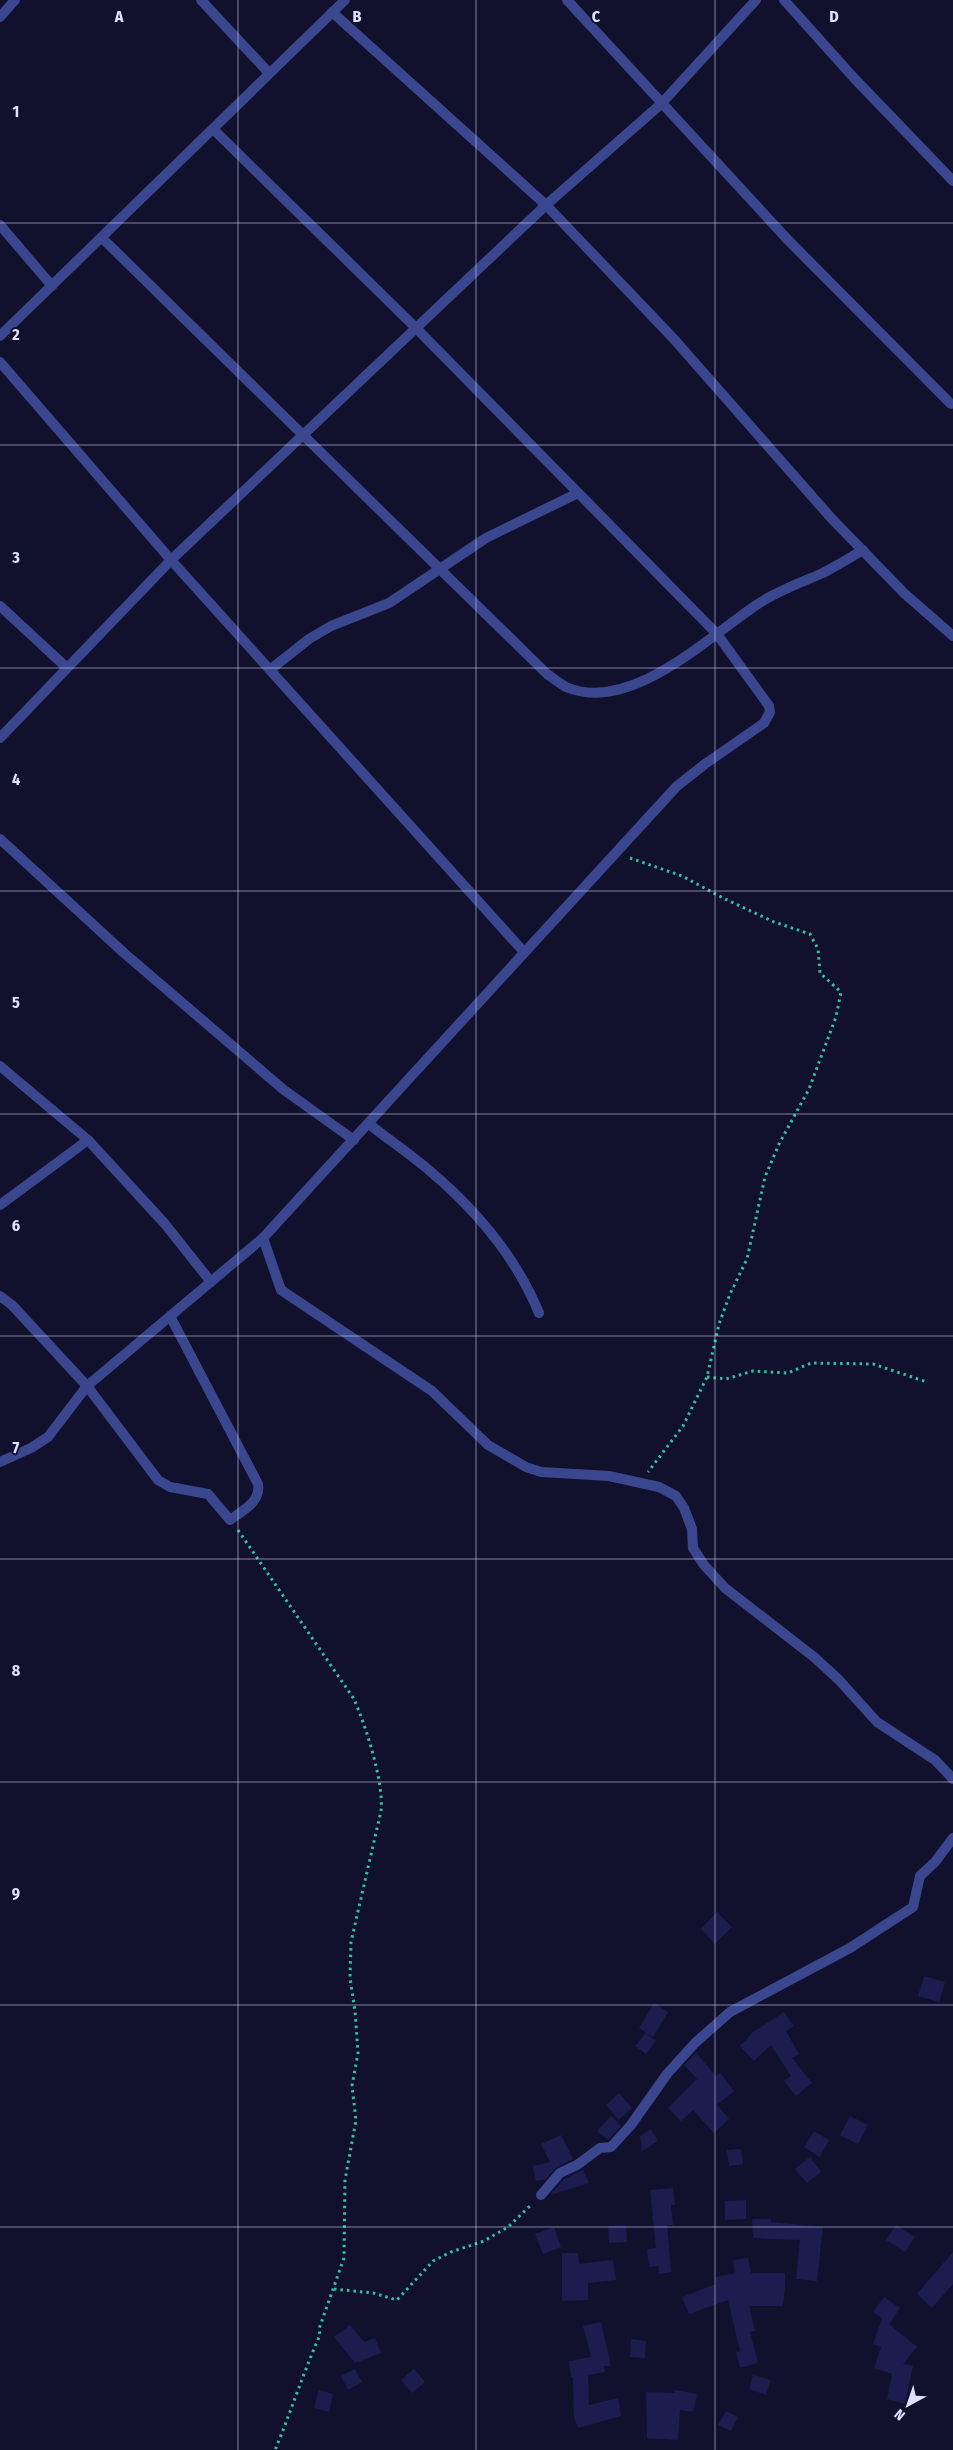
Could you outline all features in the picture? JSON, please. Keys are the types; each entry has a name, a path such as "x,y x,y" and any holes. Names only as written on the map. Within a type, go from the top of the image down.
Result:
{"street":[{"path":"0,17 15,0"},
{"path":"201,0 269,73"},
{"path":"0,336 214,130 269,73 345,0"},
{"path":"567,0 788,240 951,404"},
{"path":"0,738 170,560 417,329 546,205 661,104 756,0"},
{"path":"784,0 854,78 953,181"},
{"path":"332,12 546,205 674,338 779,461 863,550 905,594 953,636"},
{"path":"0,1462 31,1448 48,1437 86,1386 263,1238 369,1124 614,852 678,786 705,764 764,723 770,712 769,706 717,634 417,329 214,130"},
{"path":"0,225 52,286"},
{"path":"102,238 547,674 566,687 584,691 607,691 632,686 663,671 762,601 824,572 863,550"},
{"path":"0,362 170,560 524,952"},
{"path":"271,670 309,639 331,626 389,603 486,538 578,493"},
{"path":"0,606 66,668"},
{"path":"0,839 124,953 284,1090 354,1140"},
{"path":"0,1066 88,1140 165,1224 210,1282"},
{"path":"369,1124 429,1170 474,1213 516,1266 539,1313"},
{"path":"0,1205 88,1140"},
{"path":"263,1238 281,1290 432,1391 488,1445 526,1467 541,1472 602,1475 659,1487 676,1496 684,1508 692,1529 693,1548 704,1565 726,1588 814,1657 839,1680 877,1722 935,1760 953,1779"},
{"path":"0,1296 12,1305 86,1386 158,1480 170,1487 196,1490 208,1494 230,1520 255,1502 259,1496 258,1484 170,1316"},
{"path":"541,2195 560,2173 600,2148 611,2148 631,2125 667,2074 695,2043 730,2012 850,1948 913,1907 920,1876 935,1862 953,1838"}],"path":[{"path":"614,852 682,876 774,922 810,934 818,949 820,973 841,992 836,1017 809,1089 779,1144 764,1177 748,1259 730,1294 719,1324 707,1377 683,1426 640,1482"},
{"path":"707,1377 726,1378 753,1371 788,1373 812,1363 872,1364 927,1382"},
{"path":"230,1520 354,1699 382,1796 381,1812 351,1942 350,1978 356,2011 358,2053 352,2086 356,2120 345,2180 344,2258 318,2329 320,2335 305,2369 298,2395 275,2450"},
{"path":"334,2289 373,2293 397,2300 433,2261 451,2252 484,2242 508,2227 541,2195"}],"building":[{"path":"717,1912 732,1927 715,1944 701,1929"},
{"path":"924,1976 945,1982 939,2002 918,1996"},
{"path":"654,2003 668,2012 653,2037 639,2028"},
{"path":"784,2012 794,2026 786,2031 799,2054 792,2058 812,2083 796,2096 784,2081 791,2076 771,2045 754,2061 740,2046 753,2032"},
{"path":"646,2033 656,2041 646,2054 635,2046"},
{"path":"696,2053 716,2076 720,2073 734,2091 717,2105 729,2119 714,2133 693,2110 681,2121 668,2108 697,2079 684,2065"},
{"path":"619,2093 632,2108 619,2120 606,2105"},
{"path":"611,2116 621,2126 608,2140 597,2131"},
{"path":"850,2116 868,2125 858,2144 840,2135"},
{"path":"651,2129 658,2141 642,2151 640,2136"},
{"path":"814,2131 829,2140 820,2157 804,2147"},
{"path":"561,2135 573,2159 557,2167 546,2179 536,2181 533,2166 550,2162 541,2144"},
{"path":"741,2149 743,2164 729,2166 727,2150"},
{"path":"810,2157 821,2172 807,2183 795,2169"},
{"path":"583,2170 589,2183 550,2195 564,2179"},
{"path":"673,2188 675,2205 671,2205 673,2225 667,2225 671,2272 659,2274 658,2266 649,2267 647,2249 656,2248 650,2190"},
{"path":"746,2200 746,2219 725,2220 725,2201"},
{"path":"752,2219 771,2219 771,2222 823,2227 817,2281 796,2279 800,2240 753,2238"},
{"path":"626,2225 627,2242 609,2243 608,2226"},
{"path":"896,2225 915,2237 905,2252 886,2240"},
{"path":"554,2227 561,2247 543,2254 535,2234"},
{"path":"953,2252 953,2284 932,2308 917,2294"},
{"path":"562,2253 578,2253 579,2264 613,2260 616,2280 588,2283 588,2300 562,2301"},
{"path":"748,2258 751,2273 785,2273 785,2287 783,2306 749,2306 755,2331 750,2332 758,2363 740,2368 736,2352 740,2351 728,2300 689,2314 682,2297 716,2284 715,2277 735,2273 733,2260"},
{"path":"884,2297 900,2308 889,2324 917,2347 903,2364 913,2366 905,2404 887,2399 892,2374 874,2368 881,2347 873,2344 882,2318 873,2312"},
{"path":"601,2322 611,2366 604,2366 605,2372 588,2375 589,2405 618,2398 621,2416 578,2428 574,2417 573,2377 571,2378 569,2361 591,2357 583,2326"},
{"path":"350,2325 364,2342 375,2338 381,2353 355,2363 334,2337"},
{"path":"631,2339 646,2341 645,2358 630,2357"},
{"path":"355,2369 362,2382 348,2390 341,2376"},
{"path":"414,2369 425,2382 412,2393 401,2380"},
{"path":"753,2375 771,2380 766,2395 749,2389"},
{"path":"319,2390 333,2394 329,2412 314,2408"},
{"path":"675,2390 697,2394 693,2412 680,2410 678,2440 647,2438 646,2392 675,2393"},
{"path":"726,2411 738,2417 731,2431 718,2425"}]}
